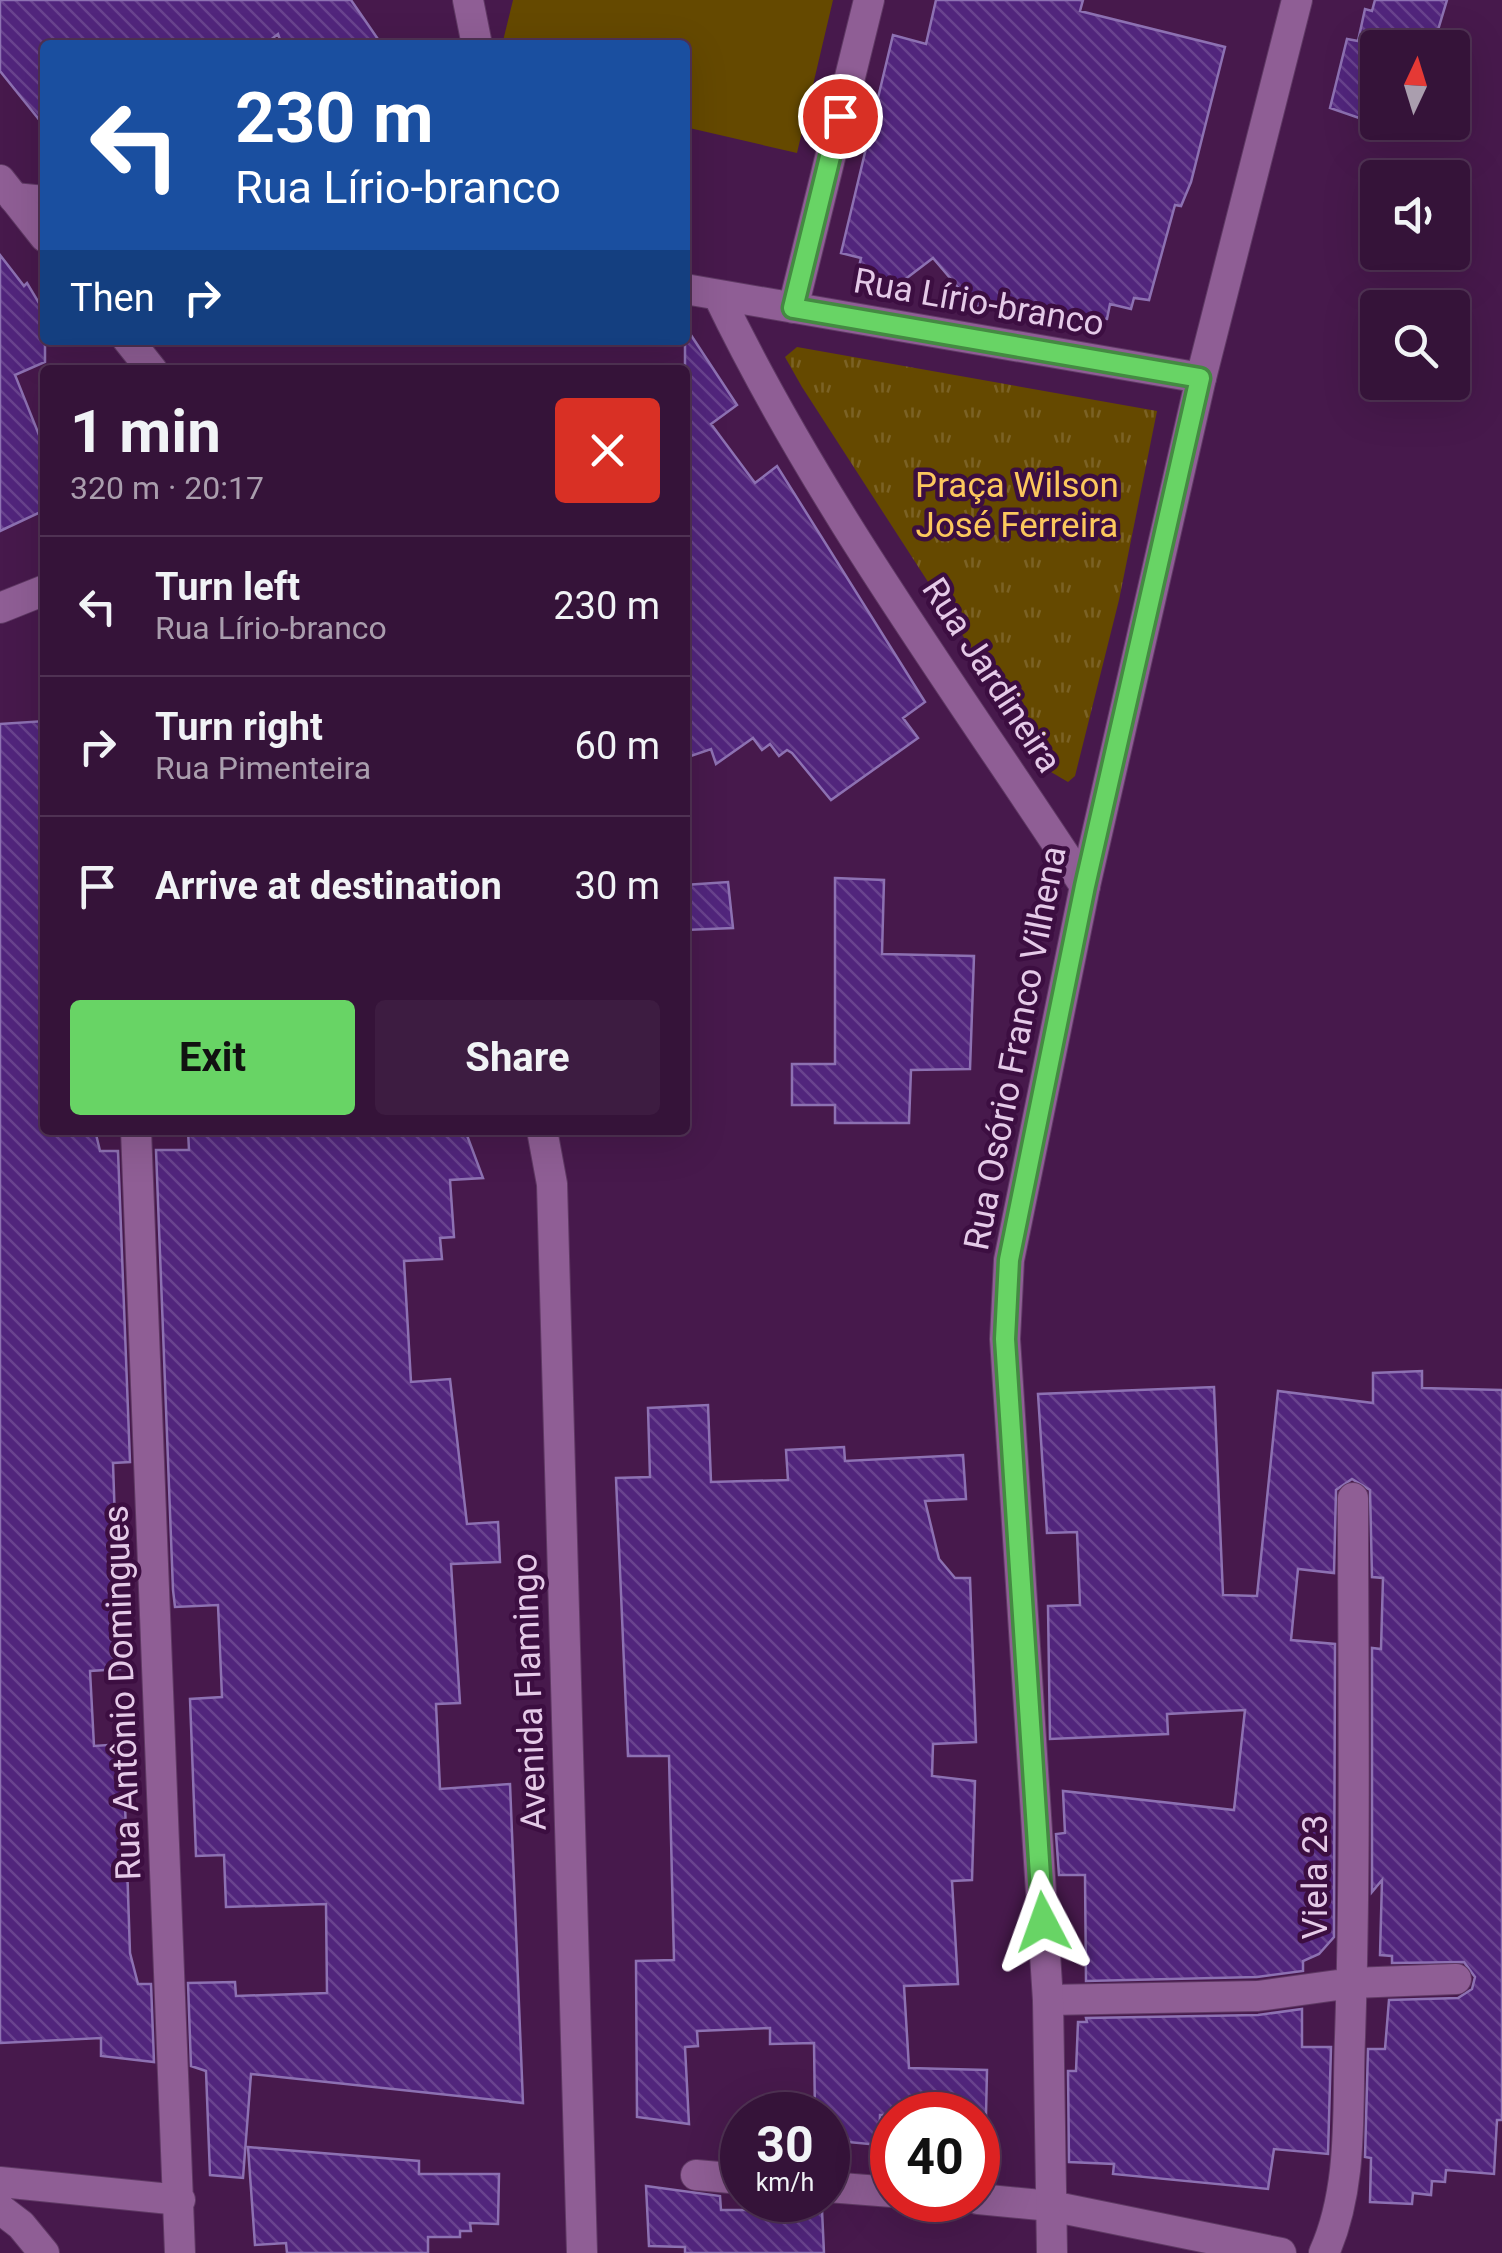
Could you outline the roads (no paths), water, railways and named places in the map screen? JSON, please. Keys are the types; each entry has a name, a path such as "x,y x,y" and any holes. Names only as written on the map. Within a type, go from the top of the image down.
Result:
{"street":[{"path":"468,0 476,40"},
{"path":"793,308 869,0"},
{"name":"Rua Osório Franco Vilhena","path":"1052,2253 1048,2000 1005,1339 1009,1260 1085,886 1200,378 1298,0"},
{"path":"5,193 40,200"},
{"path":"5,193 40,232"},
{"name":"Rua Lírio-branco","path":"690,290 1200,378"},
{"name":"Rua Jardineira","path":"718,295 751,363 873,562 1085,886"},
{"path":"132,345 148,365"},
{"path":"0,608 40,592"},
{"name":"Rua Antônio Domingues","path":"136,1135 180,2253"},
{"name":"Avenida Flamingo","path":"543,1135 552,1184 582,2253"},
{"name":"Viela 23","path":"1324,2253 1334,2230 1345,2182 1352,1983 1353,1498"},
{"path":"1048,2000 1258,1996 1352,1983 1456,1979"},
{"path":"696,2175 720,2177"},
{"path":"0,2182 180,2200"},
{"path":"1000,2201 1051,2206 1281,2253"},
{"path":"0,2210 21,2225 44,2253"}],"park label":[{"name":"Praça Wilson José Ferreira","path":"1017,505"}]}
